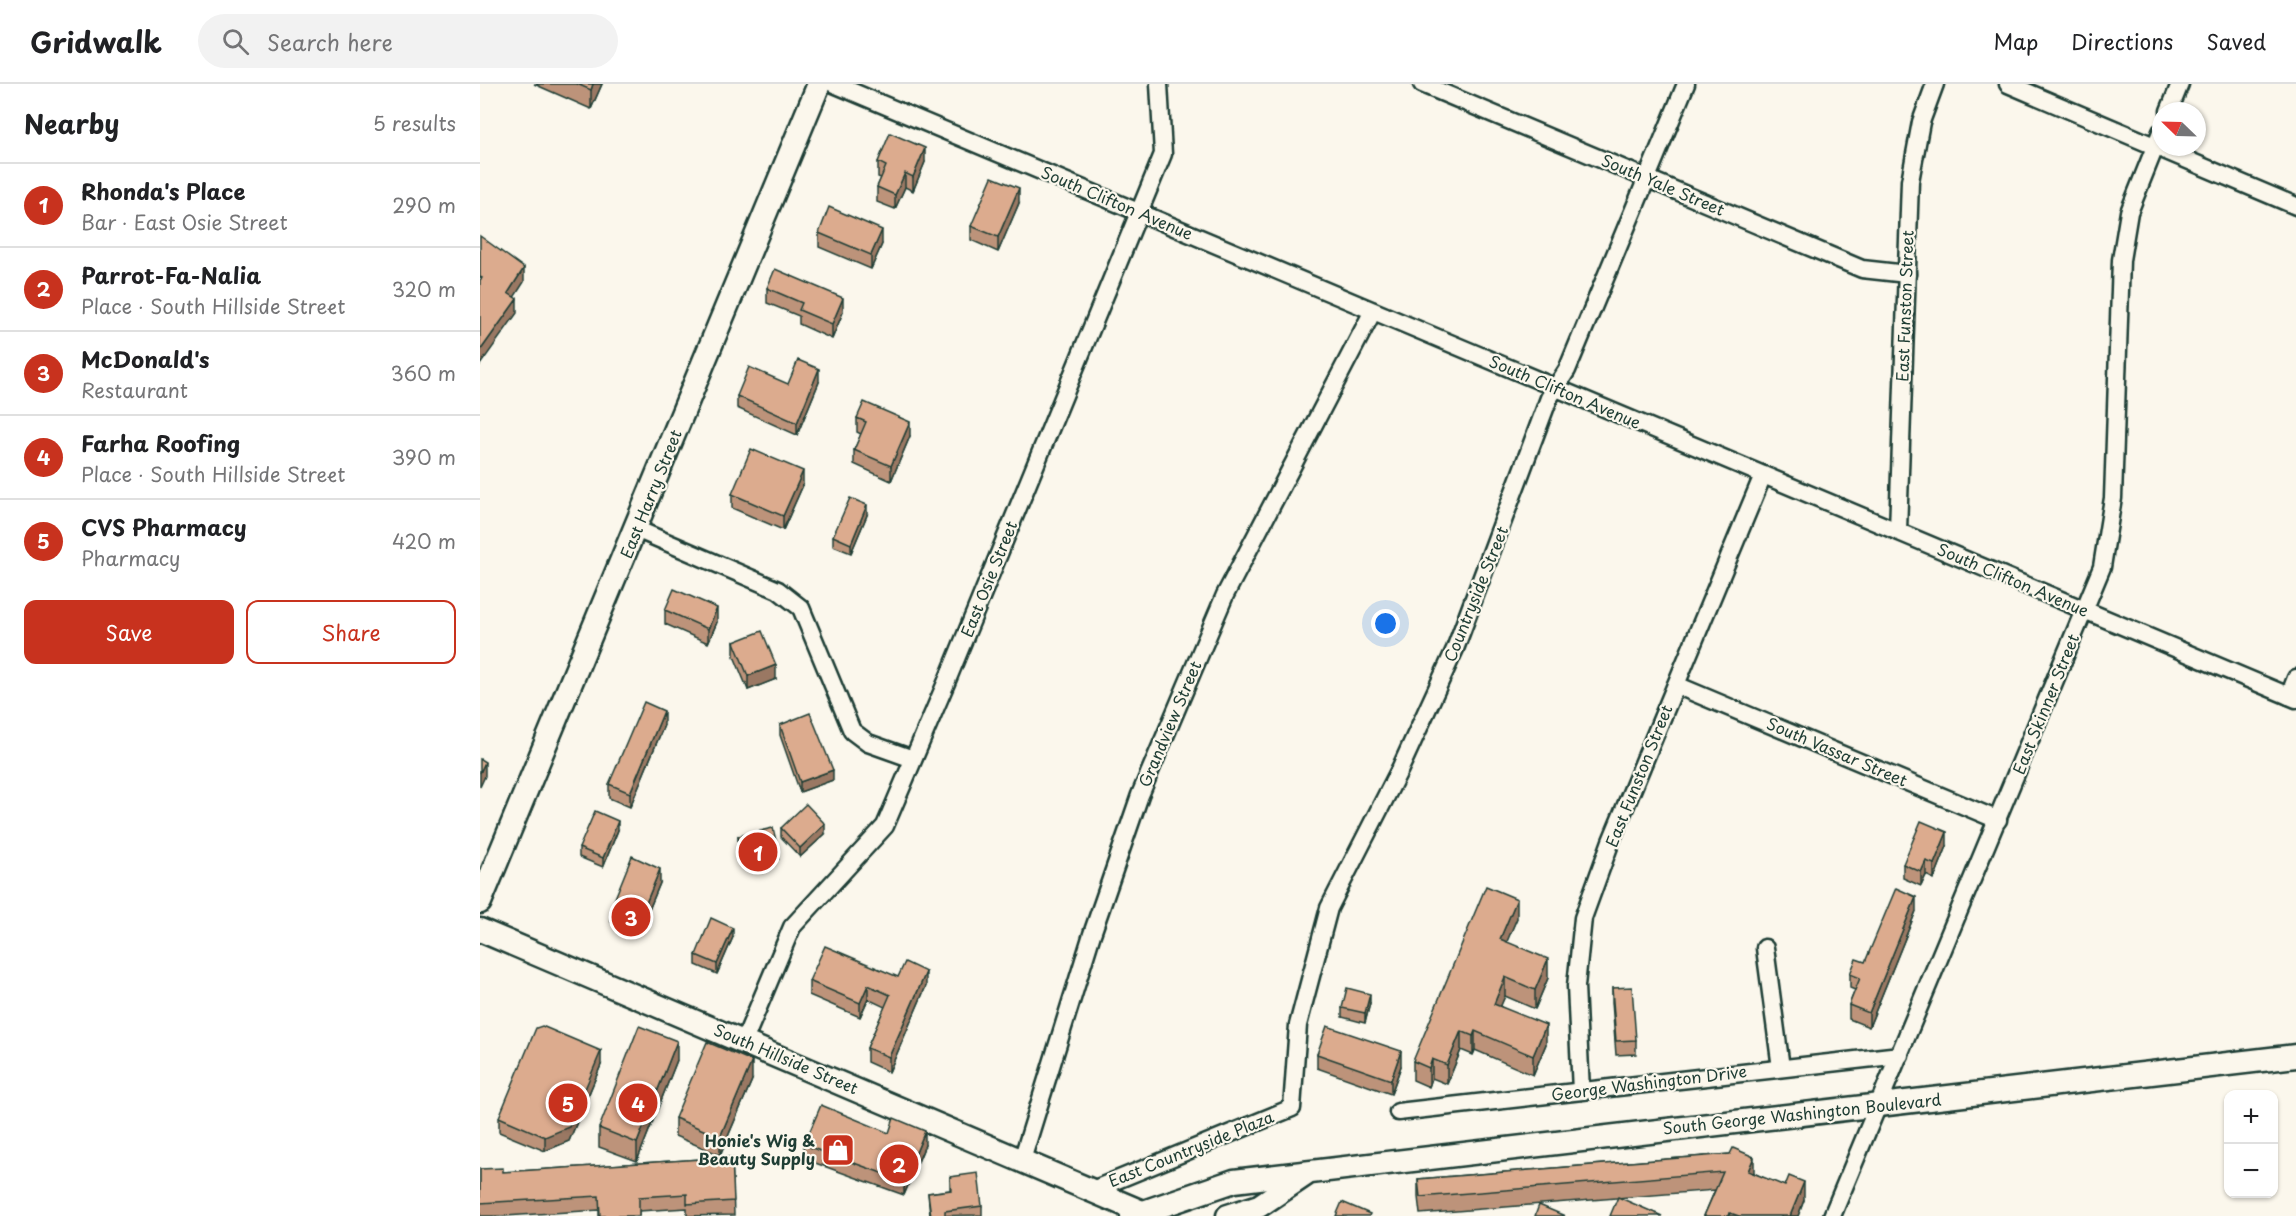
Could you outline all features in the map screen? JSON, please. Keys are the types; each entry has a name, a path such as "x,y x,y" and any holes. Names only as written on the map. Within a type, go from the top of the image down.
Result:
{"main road":[{"name":"East Harry Street","path":"480,902 819,84"},
{"name":"South Hillside Street","path":"480,930 1022,1160 1141,1215"},
{"name":"South George Washington Boulevard","path":"1141,1215 1234,1181 2296,1056"},
{"name":"South George Washington Boulevard","path":"1228,1216 1259,1206 1308,1173"}],"street":[{"name":"South Clifton Avenue","path":"834,84 2292,698"},
{"name":"East Osie Street","path":"744,1041 792,927 885,826 1141,213 1163,154 1159,84"},
{"name":"South Yale Street","path":"1422,84 1862,269 1907,274"},
{"name":"Countryside Street","path":"1292,1108 1298,1025 1329,908 1400,769 1455,649 1549,398 1567,370 1686,84"},
{"name":"East Funston Street","path":"1898,531 1910,181 1921,122 1935,84"},
{"path":"2008,84 2152,137"},
{"path":"2173,102 2180,84"},
{"name":"East Skinner Street","path":"1832,1216 2103,567 2113,498 2121,260 2129,212 2152,154"},
{"path":"2193,156 2296,206"},
{"name":"Grandview Street","path":"1022,1160 1092,934 1140,795 1226,595 1373,311"},
{"name":"East Funston Street","path":"1581,1091 1576,986 1584,918 1611,841 1763,475"},
{"path":"636,529 778,590 795,602 801,609 852,731 868,743 913,759"},
{"path":"2292,698 2296,678"},
{"name":"South Vassar Street","path":"1676,685 1998,820"},
{"path":"1765,948 1781,1068"},
{"name":"George Washington Drive","path":"1398,1112 1900,1055"},
{"name":"East Countryside Plaza","path":"1090,1191 1292,1108"}],"building":[{"path":"577,84 593,84 591,90"},
{"path":"890,133 925,148 913,177 905,173 895,195 877,187 886,166 878,162"},
{"path":"992,177 1019,188 998,237 971,226"},
{"path":"829,207 882,230 871,255 819,233"},
{"path":"480,236 524,268 508,293 517,299 480,351 480,280 482,278 480,277"},
{"path":"775,269 843,298 832,324 799,310 802,303 767,288"},
{"path":"798,360 819,369 797,423 737,396 749,367 788,384"},
{"path":"864,402 910,422 891,466 854,450 866,422 857,418"},
{"path":"751,449 803,471 783,516 732,494"},
{"path":"850,498 867,505 851,544 833,536"},
{"path":"674,589 717,608 708,629 665,610"},
{"path":"762,631 776,665 748,676 734,642"},
{"path":"644,702 664,711 630,793 609,784"},
{"path":"810,713 833,770 800,782 780,725"},
{"path":"480,759 485,762 480,773"},
{"path":"806,804 825,824 800,848 781,828"},
{"path":"595,811 618,821 603,858 579,848"},
{"path":"1921,821 1947,832 1934,864 1926,861 1921,872 1903,864"},
{"path":"773,828 778,850 743,858 738,836"},
{"path":"632,856 660,869 639,920 611,908"},
{"path":"1486,886 1517,899 1500,939 1548,959 1535,990 1505,977 1494,1004 1546,1025 1533,1056 1475,1031 1473,1036 1461,1031 1447,1065 1432,1059 1429,1068 1413,1061"},
{"path":"1896,888 1916,897 1869,1013 1849,1005 1860,978 1850,974 1856,959 1865,962"},
{"path":"711,918 733,928 717,964 696,955"},
{"path":"825,946 898,977 905,962 926,972 889,1057 867,1048 890,995 868,985 860,1003 809,981"},
{"path":"1632,987 1636,1040 1616,1041 1612,988"},
{"path":"1347,988 1370,994 1365,1013 1342,1008"},
{"path":"542,1026 601,1051 569,1127 545,1137 499,1117 536,1028"},
{"path":"639,1026 677,1041 637,1143 599,1128"},
{"path":"1327,1026 1401,1051 1391,1080 1317,1054"},
{"path":"707,1042 752,1061 720,1137 675,1118"},
{"path":"821,1105 889,1133 894,1118 925,1131 904,1181 804,1145"},
{"path":"1733,1148 1754,1157 1748,1171 1785,1186 1789,1176 1804,1182 1790,1216 1739,1216 1730,1213 1729,1216 1704,1216 1723,1172 1420,1197 1418,1179 1730,1154"},
{"path":"732,1157 734,1201 687,1204 687,1194 639,1197 639,1216 600,1216 599,1196 480,1203 480,1169 503,1168 503,1172"},
{"path":"978,1173 982,1206 945,1211 945,1216 931,1216 928,1193 951,1190 950,1177"},
{"path":"1618,1197 1662,1216 1610,1216"},
{"path":"1342,1202 1370,1214 1369,1216 1336,1216"},
{"path":"1539,1205 1565,1216 1535,1216"}],"place":[{"name":"Rhonda's Place","path":"758,852"},
{"name":"McDonald's","path":"631,917"},
{"name":"CVS Pharmacy","path":"568,1103"},
{"name":"Farha Roofing","path":"638,1103"},
{"name":"Honie's Wig & Beauty Supply","path":"838,1150"},
{"name":"Parrot-Fa-Nalia","path":"899,1164"}]}
